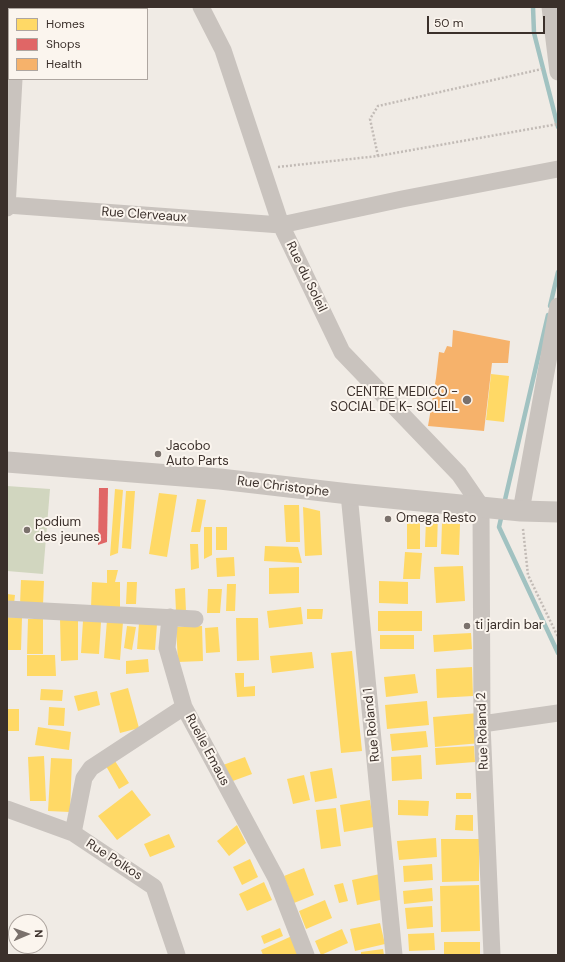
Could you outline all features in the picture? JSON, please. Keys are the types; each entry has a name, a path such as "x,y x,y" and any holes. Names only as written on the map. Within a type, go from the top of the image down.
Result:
{"street":[{"name":"Rue du Soleil","path":"201,7 223,50 281,225 342,352 459,474 481,506"},
{"path":"550,7 558,72"},
{"path":"7,206 14,80"},
{"name":"Rue Clerveaux","path":"7,206 281,225 402,199 558,169"},
{"path":"520,511 558,306"},
{"name":"Rue Christophe","path":"7,462 220,479 349,494 520,511 558,512"},
{"name":"Rue Roland 1","path":"349,494 394,955"},
{"name":"Rue Roland 2","path":"481,506 482,724 492,955"},
{"path":"7,609 195,619"},
{"path":"170,617 167,648 184,707"},
{"name":"Ruelle Emaus","path":"73,833 84,778 91,768 184,707 276,878 306,955"},
{"path":"482,724 558,714"},
{"name":"Rue Polkos","path":"7,809 73,833 154,887 177,955"}],"path":[{"path":"378,156 370,119 378,106 528,71"},
{"path":"262,168 378,156 528,128 558,124"},
{"path":"520,511 528,575 558,637"}],"green space":[{"name":"podium des jeunes","path":"7,486 50,489 43,574 7,571"}],"building: Homes":[{"path":"491,374 509,376 504,422 486,420"},
{"path":"115,489 123,490 118,553 110,556"},
{"path":"126,491 135,491 131,549 122,548"},
{"path":"159,493 177,495 167,557 149,554"},
{"path":"197,499 206,500 200,532 191,532"},
{"path":"284,505 299,505 300,542 286,542"},
{"path":"303,507 320,511 322,555 305,556"},
{"path":"413,515 420,516 420,549 407,549 407,519 413,521"},
{"path":"432,515 438,515 437,547 425,547 426,519 432,519"},
{"path":"443,516 449,516 449,521 443,521"},
{"path":"442,523 460,524 459,555 441,554"},
{"path":"204,527 212,527 212,555 204,559"},
{"path":"216,527 227,527 227,550 216,550"},
{"path":"190,544 198,544 199,568 191,570"},
{"path":"265,546 298,547 302,563 264,561"},
{"path":"405,552 422,553 420,579 403,579"},
{"path":"234,557 235,576 217,577 216,558"},
{"path":"463,566 465,601 436,603 434,567"},
{"path":"299,567 299,593 269,594 269,568"},
{"path":"107,570 118,570 115,582 120,582 120,607 91,607 92,582 107,583"},
{"path":"21,580 44,581 43,605 20,605"},
{"path":"379,581 408,582 408,604 379,603"},
{"path":"127,582 137,582 136,604 126,604"},
{"path":"227,584 236,584 235,611 226,611"},
{"path":"185,588 186,612 176,612 175,589"},
{"path":"208,589 222,589 220,613 207,613"},
{"path":"7,594 15,595 14,604 7,604"},
{"path":"301,607 303,624 269,628 267,611"},
{"path":"307,609 323,609 322,619 307,619"},
{"path":"378,611 422,611 422,631 378,631"},
{"path":"7,617 22,618 21,650 7,650"},
{"path":"236,618 258,618 259,660 237,661"},
{"path":"28,619 43,619 43,654 27,654"},
{"path":"60,619 78,619 78,660 61,661"},
{"path":"107,620 123,622 120,660 104,658"},
{"path":"83,621 101,622 99,654 81,653"},
{"path":"139,623 157,624 155,650 137,649"},
{"path":"127,626 136,627 132,650 124,648"},
{"path":"202,626 203,661 178,662 176,627"},
{"path":"218,627 220,652 206,653 205,628"},
{"path":"471,633 472,649 434,652 433,635"},
{"path":"380,635 414,635 414,649 380,649"},
{"path":"352,651 362,751 341,753 331,653"},
{"path":"312,652 314,668 272,673 270,656"},
{"path":"27,655 55,655 56,676 27,676"},
{"path":"148,659 149,672 126,674 126,661"},
{"path":"472,667 473,696 437,698 436,669"},
{"path":"235,673 244,673 244,687 255,686 255,696 237,697"},
{"path":"415,674 418,693 386,697 384,677"},
{"path":"128,688 139,728 120,733 110,693"},
{"path":"41,689 63,690 62,701 40,700"},
{"path":"97,691 100,705 78,711 74,696"},
{"path":"427,701 429,725 387,729 385,705"},
{"path":"49,707 65,708 64,726 48,725"},
{"path":"7,709 19,709 19,731 7,731"},
{"path":"478,713 481,743 435,747 433,717"},
{"path":"38,727 71,732 69,750 35,745"},
{"path":"426,731 428,747 392,751 390,734"},
{"path":"474,746 475,762 436,765 435,748"},
{"path":"421,755 422,779 392,781 391,757"},
{"path":"44,756 46,801 30,801 28,757"},
{"path":"245,757 252,774 230,782 223,765"},
{"path":"51,758 72,759 70,812 48,811"},
{"path":"115,761 129,783 119,789 106,766"},
{"path":"332,768 337,798 315,802 310,772"},
{"path":"304,775 310,800 293,804 287,779"},
{"path":"132,790 151,815 117,840 98,816"},
{"path":"456,793 471,793 471,799 456,799"},
{"path":"370,800 374,827 344,832 340,805"},
{"path":"398,800 429,801 428,816 398,815"},
{"path":"336,808 341,846 321,849 316,810"},
{"path":"456,815 473,815 473,831 455,830"},
{"path":"237,825 246,843 229,856 217,841"},
{"path":"169,834 175,847 150,857 144,844"},
{"path":"436,838 437,857 399,860 397,841"},
{"path":"441,839 479,839 479,881 442,882"},
{"path":"250,859 258,877 242,885 233,867"},
{"path":"432,864 433,880 404,882 403,866"},
{"path":"304,868 314,895 294,903 284,876"},
{"path":"380,874 385,899 357,905 352,880"},
{"path":"264,882 272,900 247,911 239,894"},
{"path":"343,883 348,901 339,903 334,885"},
{"path":"479,885 480,931 441,932 440,886"},
{"path":"432,888 433,901 404,904 403,891"},
{"path":"325,900 332,918 306,929 299,911"},
{"path":"432,906 433,927 407,929 405,908"},
{"path":"380,923 385,944 355,951 350,929"},
{"path":"280,928 283,936 264,944 261,936"},
{"path":"342,929 348,943 321,955 315,941"},
{"path":"434,933 435,950 409,951 408,934"},
{"path":"292,936 300,955 263,955 261,950"},
{"path":"444,942 480,942 480,955 444,955"},
{"path":"383,949 384,955 361,955 361,952"}],"building: Shops":[{"path":"99,488 108,488 107,542 98,545"}],"building: Health":[{"path":"453,330 510,341 508,363 492,363 484,431 428,426 439,352 444,353 447,346 452,347"}],"waterway":[{"path":"533,7 534,33 558,127"},
{"path":"550,306 558,272"},
{"path":"504,504 548,315"},
{"path":"502,514 499,527 558,653"}],"place":[{"name":"CENTRE MEDICO - SOCIAL DE K- SOLEIL","path":"467,400"},
{"name":"Jacobo Auto Parts","path":"158,454"},
{"name":"Omega Resto","path":"388,519"},
{"name":"podium des jeunes","path":"27,530"},
{"name":"ti jardin bar","path":"467,626"}]}
